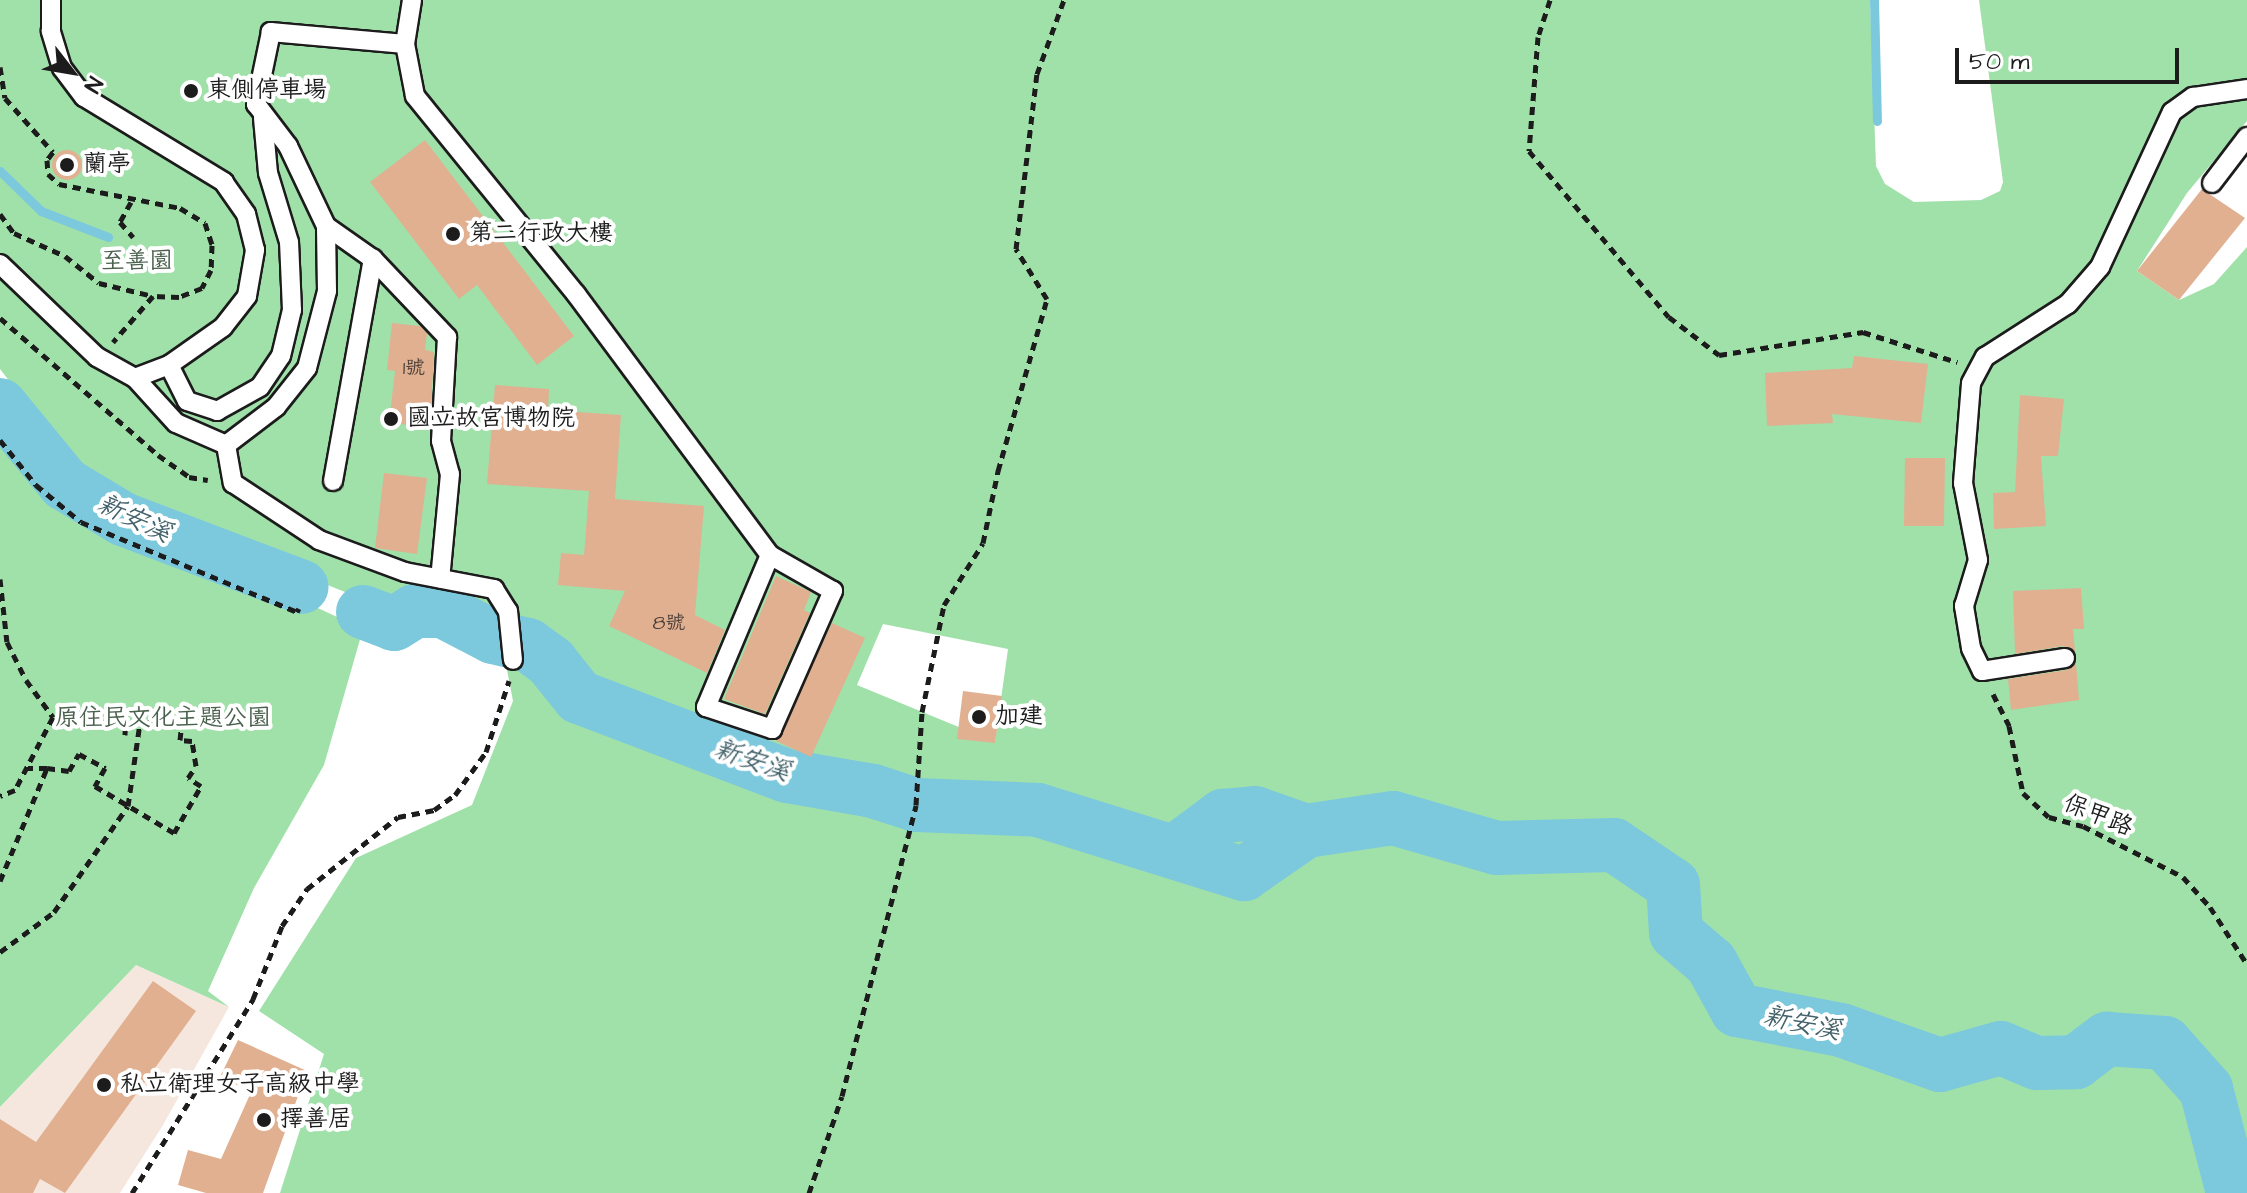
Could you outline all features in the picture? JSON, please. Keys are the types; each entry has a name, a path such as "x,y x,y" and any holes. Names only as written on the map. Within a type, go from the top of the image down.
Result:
{"lane":[{"path":"51,0 51,31 62,68 84,97 224,182 246,214 255,250 247,296 223,327 169,365 135,378"},
{"path":"412,0 405,44 415,96 576,294 770,555 833,591 772,729 706,707 770,555"},
{"path":"169,365 187,401 217,411 260,387 281,356 292,310 289,242 268,173 263,118 256,86 271,32 405,44"},
{"path":"2065,658 1982,671 1971,648 1964,606 1978,560 1963,483 1966,414 1977,369 1985,357 2068,304 2100,267 2172,112 2193,97 2247,89"},
{"path":"226,445 276,407 307,368 327,291 326,226 288,146 263,118"},
{"path":"2212,183 2247,137"},
{"path":"326,226 373,259 447,337 441,441 450,474 440,579"},
{"path":"333,481 373,259"},
{"path":"0,264 97,357 135,378 176,423 226,445"},
{"path":"226,445 227,472 233,483 319,540 440,579 494,589 506,604 513,660"}],"path":[{"path":"809,1193 842,1096 916,805 922,712 944,605 983,543 1047,299 1016,249 1037,74 1064,0"},
{"path":"1550,0 1538,37 1529,151 1669,317 1719,355 1863,332 1977,369"},
{"path":"0,67 3,99 53,152 47,160 48,174 59,184 131,202 180,208 205,223 212,245 211,270 202,288 179,297 153,296 99,283 65,256 14,233 0,214"},
{"path":"131,202 120,222 133,237"},
{"path":"105,350 153,296"},
{"path":"0,318 189,477 214,480 227,472"},
{"path":"0,440 36,485 81,522 297,612 299,608"},
{"path":"0,579 7,642 26,680 53,717 15,790 0,796"},
{"path":"132,1193 253,999 282,926 307,889 379,829 398,817 434,810 455,795 486,752 513,660"},
{"name":"保甲路","path":"1982,671 2009,726 2023,793 2049,817 2083,826 2183,877 2210,907 2247,964"},
{"path":"125,735 126,707"},
{"path":"27,768 69,771 79,754 105,768 95,786 174,833 201,786 188,778 196,766 192,741 180,740 182,722 125,722"},
{"path":"0,952 54,912 128,806 140,723"},
{"path":"0,881 47,768"}],"shaded area":[{"name":"私立衛理女子高級中學","path":"136,965 229,1007 163,1125 120,1193 0,1193 0,1107"}],"green space":[{"name":"至善園","path":"0,0 1870,0 1876,166 1885,184 1914,202 1981,200 2000,191 2003,182 1979,0 2247,0 2247,121 2187,193 2137,271 2179,300 2214,284 2247,247 2247,1193 280,1193 324,1054 259,1011 356,858 472,805 513,701 497,618 420,590 382,607 144,511 80,472 0,369","holes":["883,624 1008,649 995,742 857,685"]},
{"name":"原住民文化主題公園","path":"0,422 46,486 110,527 264,583 363,629 324,765 254,888 208,991 229,1007 136,965 0,1107"}],"building":[{"name":"第二行政大樓","path":"425,140 574,336 537,365 477,285 459,299 370,182"},
{"name":"蘭亭","path":"67,150 78,154 82,165 78,176 67,180 56,176 52,165 56,154"},
{"path":"2202,189 2245,218 2179,300 2137,271"},
{"path":"392,323 420,326 427,333 425,350 434,352 430,427 389,423 395,371 387,370"},
{"path":"1854,356 1928,364 1921,423 1832,414 1833,423 1767,426 1765,373 1852,368"},
{"path":"495,385 549,389 548,410 621,415 615,499 704,506 695,615 725,630 707,673 609,626 625,591 558,585 561,553 584,555 589,491 487,484"},
{"path":"2020,395 2064,399 2058,456 2041,456 2046,526 1994,529 1993,493 2015,492"},
{"path":"1905,458 1945,458 1944,526 1904,526"},
{"path":"384,473 427,478 417,554 375,548"},
{"path":"776,576 811,592 804,610 810,613 765,714 724,699"},
{"path":"2081,588 2084,629 2073,629 2075,651 2063,646 2015,654 2013,591"},
{"path":"832,623 865,638 811,757 776,741"},
{"path":"2076,663 2079,700 2011,710 2008,679 2067,670"},
{"name":"加建","path":"963,691 1002,696 995,743 957,739"},
{"path":"153,981 196,1011 65,1193 40,1179 33,1193 0,1193 0,1119 36,1142"},
{"name":"擇善居","path":"238,1040 307,1071 263,1193 206,1193 178,1185 188,1150 221,1159 252,1090 219,1079"}],"waterway":[{"path":"1874,0 1877,121"},
{"path":"0,171 41,211 108,237"},
{"name":"新安溪","path":"0,405 65,484 123,519 302,587"},
{"name":"新安溪","path":"363,612 394,624 415,611 443,611 493,637 528,645 551,662 579,697 787,776 873,791 916,805 1038,810 1244,874 1306,831 1393,818 1497,848 1614,845 1673,885 1676,933 1711,963 1737,1010 1841,1030 1940,1065 2001,1048 2037,1063 2076,1062 2107,1039 2165,1043 2206,1089 2233,1193"},
{"name":"新安溪","path":"1176,851 1223,816 1255,813 1306,831"}],"place":[{"name":"東側停車場","path":"191,91"},
{"name":"蘭亭","path":"67,165"},
{"name":"第二行政大樓","path":"453,234"},
{"name":"國立故宮博物院","path":"391,419"},
{"name":"加建","path":"979,717"},
{"name":"私立衛理女子高級中學","path":"104,1085"},
{"name":"擇善居","path":"264,1120"}]}
